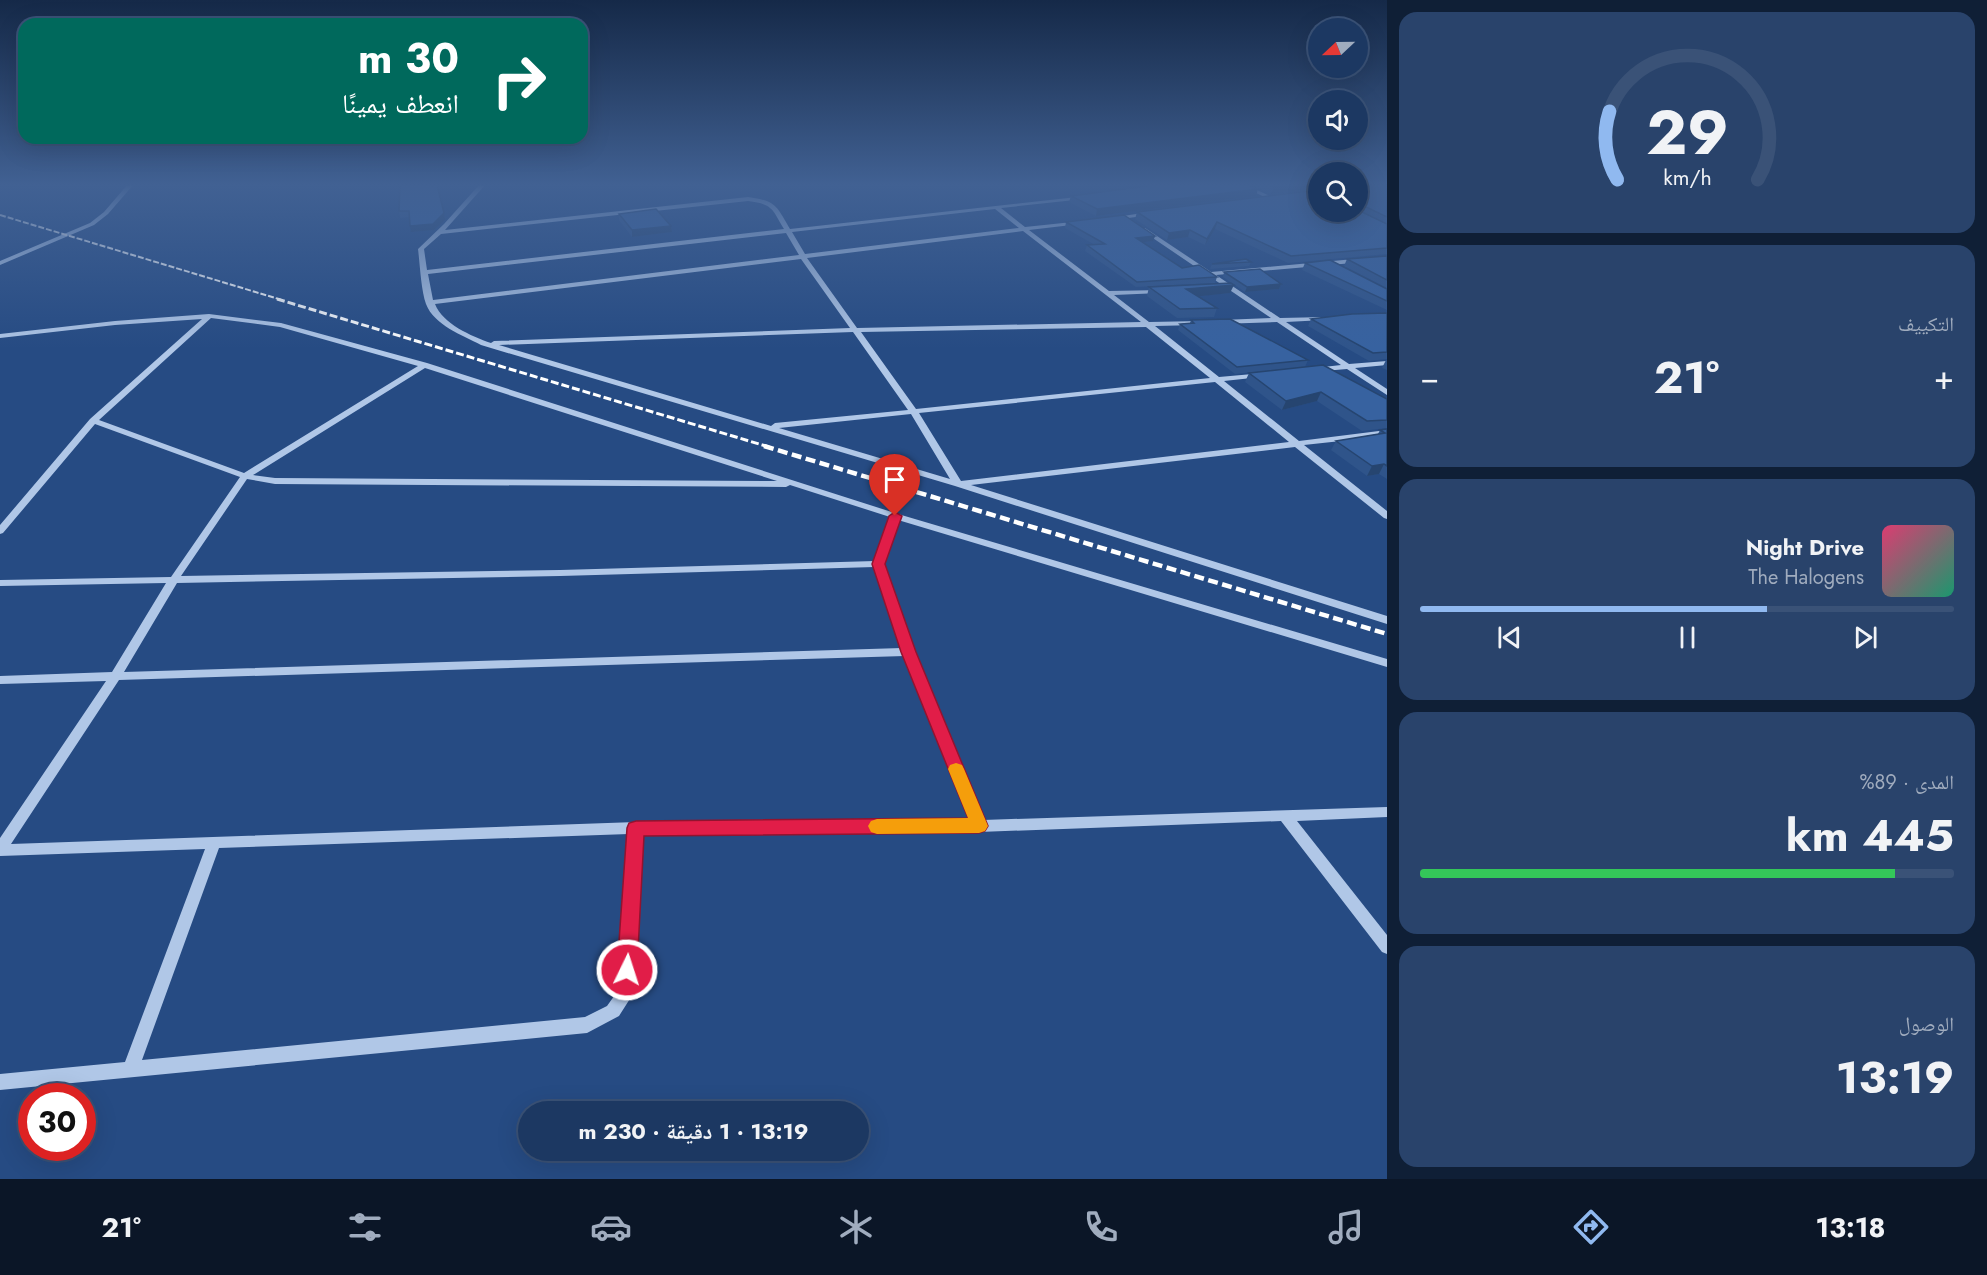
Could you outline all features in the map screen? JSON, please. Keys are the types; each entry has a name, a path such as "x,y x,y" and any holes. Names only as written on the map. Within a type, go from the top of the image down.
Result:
{"street":[{"path":"0,263 57,239"},
{"path":"433,239 421,249 429,303 434,314 451,328 484,343 958,484 1387,620"},
{"path":"426,272 719,239"},
{"path":"794,239 804,258 914,412 958,484"},
{"path":"429,303 950,239"},
{"path":"1040,239 1387,516"},
{"path":"1158,239 1387,393"},
{"path":"1211,274 1387,258"},
{"path":"1326,262 1347,273"},
{"path":"1219,288 1230,287"},
{"path":"1109,293 1164,291"},
{"path":"0,531 93,421 209,316"},
{"path":"0,336 115,323 209,316 281,325 424,365 895,516 1387,663"},
{"path":"1215,322 1328,318"},
{"path":"484,343 856,330 1204,323"},
{"path":"1305,371 1387,363"},
{"path":"0,850 115,677 173,581 245,476 424,365"},
{"path":"769,427 1271,374"},
{"path":"93,421 245,476 275,481 798,485"},
{"path":"958,484 1387,433"},
{"path":"895,516 879,564 909,652 979,826"},
{"path":"0,583 879,564"},
{"path":"0,680 909,652"},
{"path":"0,850 636,828 979,826 1387,812"},
{"path":"1286,817 1387,947"},
{"path":"0,1082 587,1024 613,1011 625,994 636,828"},
{"path":"130,1070 214,842"}],"building":[{"path":"1096,239 1138,239 1182,268 1199,265 1217,277 1137,282 1087,245 1105,244"},
{"path":"1254,239 1387,239 1387,248 1291,256"},
{"path":"1387,256 1387,280 1347,259"},
{"path":"1246,259 1251,262 1212,264"},
{"path":"1330,260 1387,289 1387,301 1305,263"},
{"path":"1260,269 1281,284 1247,287 1224,272"},
{"path":"1231,283 1234,285 1186,289 1217,308 1180,309 1149,287"},
{"path":"1387,313 1387,352 1373,353 1311,319 1352,314"},
{"path":"1230,319 1308,360 1237,367 1180,324 1194,323 1191,320"},
{"path":"1323,365 1387,399 1387,420 1367,421 1321,392 1286,401 1249,373"},
{"path":"1387,429 1387,466 1384,464 1372,466 1336,441 1385,433 1380,430"}],"railway":[{"path":"80,239 282,300"},
{"path":"277,299 769,447"},
{"path":"764,446 1387,634"}],"slow traffic":[{"path":"877,826 979,826 956,769"}],"route":[{"path":"627,970 636,828 979,826 909,652 879,564 895,516"}]}
